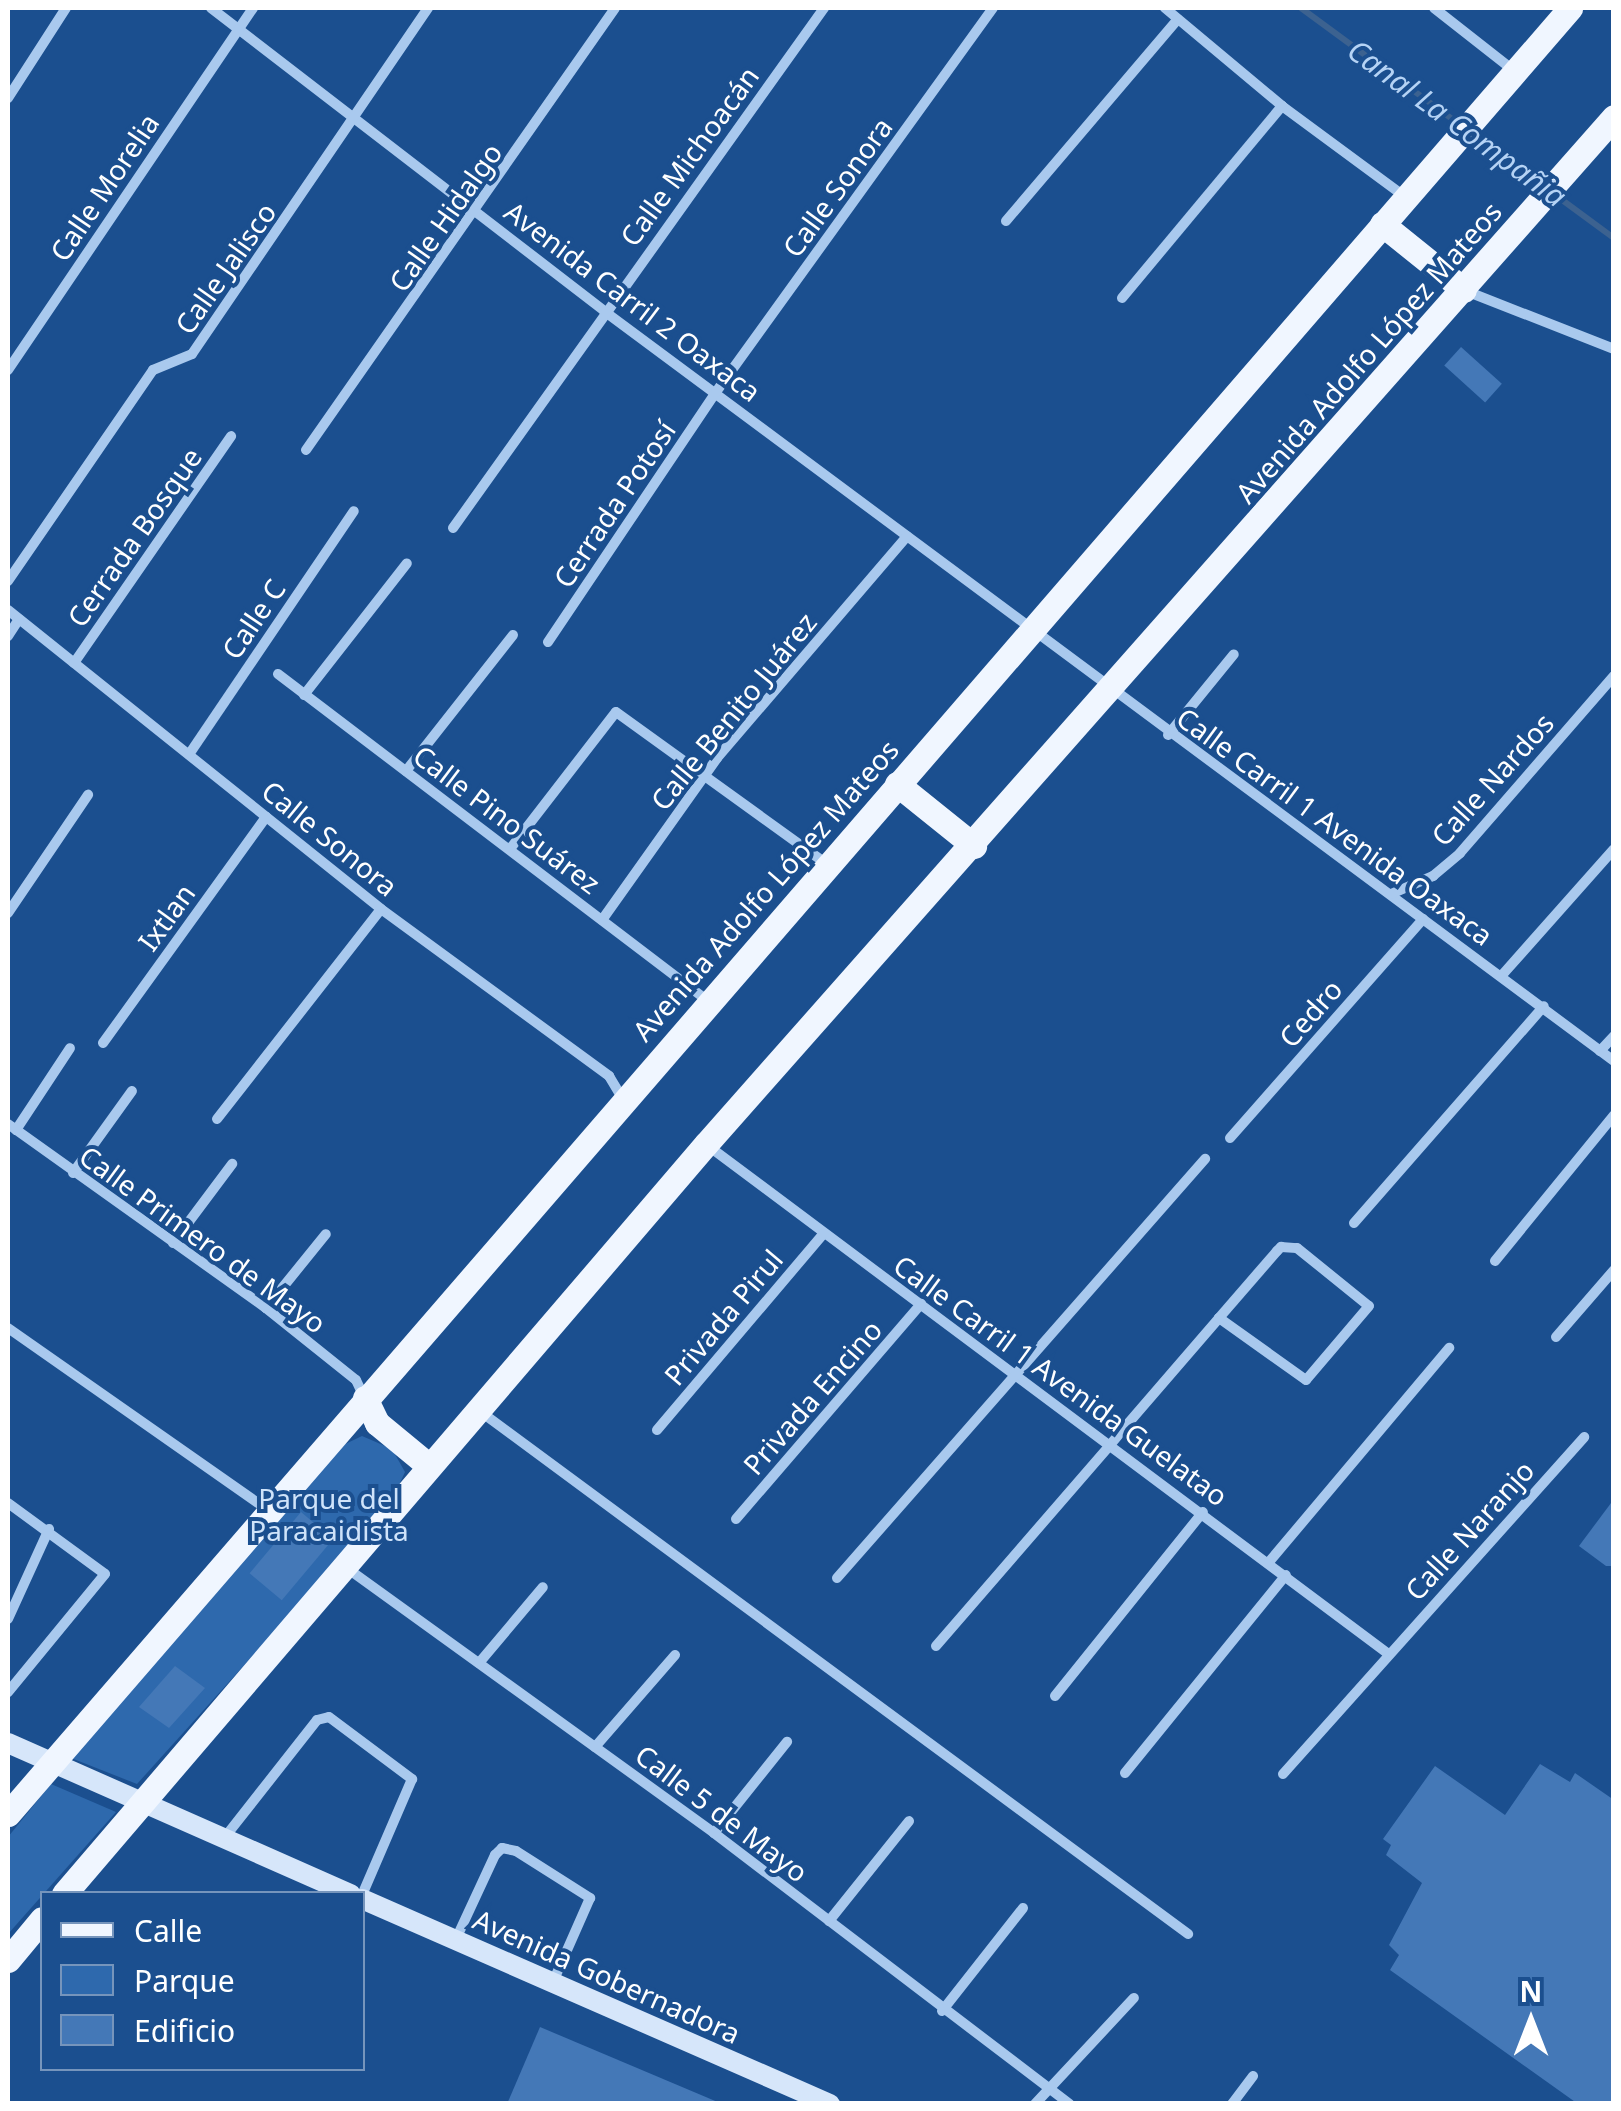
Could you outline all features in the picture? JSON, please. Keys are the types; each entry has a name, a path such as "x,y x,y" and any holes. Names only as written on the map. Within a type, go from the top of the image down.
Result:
{"main road":[{"name":"Avenida Adolfo López Mateos","path":"8,1814 1570,8"},
{"name":"Avenida Adolfo López Mateos","path":"67,1891 476,1408 706,1144 974,846 1580,155 1610,128"},
{"path":"1382,224 1464,290"},
{"path":"897,784 974,846"},
{"path":"365,1398 377,1423 428,1465"},
{"path":"8,1960 40,1921"}],"street":[{"path":"8,98 66,8"},
{"name":"Avenida Carril 2 Oaxaca","path":"211,8 604,311 1030,628"},
{"name":"Calle Morelia","path":"8,370 253,8"},
{"name":"Calle Jalisco","path":"8,582 153,370 192,354 428,8"},
{"name":"Calle Hidalgo","path":"306,450 478,212 615,8"},
{"name":"Calle Michoacán","path":"453,528 604,311 824,8"},
{"name":"Calle Sonora","path":"716,392 994,8"},
{"path":"1165,8 1282,106 1410,190"},
{"path":"1434,8 1507,78"},
{"path":"1006,221 1178,18"},
{"path":"1122,298 1282,106"},
{"path":"1464,290 1614,349"},
{"name":"Cerrada Potosí","path":"548,642 716,392"},
{"name":"Cerrada Bosque","path":"74,663 231,436"},
{"name":"Calle C","path":"190,753 354,511"},
{"name":"Calle Benito Juárez","path":"602,920 707,772 907,536"},
{"path":"304,695 407,563"},
{"name":"Calle Sonora","path":"8,610 382,909 609,1076 623,1100"},
{"path":"8,636 19,620"},
{"name":"Calle Carril 1 Avenida Oaxaca","path":"1030,628 1168,735 1503,974 1614,1061"},
{"path":"406,771 512,635"},
{"path":"1168,735 1234,654"},
{"name":"Calle Pino Suárez","path":"278,674 708,1001"},
{"name":"Calle Nardos","path":"1391,894 1433,876 1460,854 1614,676"},
{"path":"510,849 616,712 707,772 828,864"},
{"path":"8,913 88,794"},
{"name":"Ixtlan","path":"103,1043 266,817"},
{"path":"1503,974 1614,849"},
{"path":"217,1119 382,909"},
{"name":"Cedro","path":"1230,1138 1423,918"},
{"path":"1354,1223 1544,1006"},
{"path":"1600,1051 1614,1036"},
{"path":"12,1127 70,1048"},
{"path":"73,1174 132,1092"},
{"path":"1495,1260 1614,1115"},
{"name":"Calle Primero de Mayo","path":"12,1127 266,1308 356,1380 365,1398"},
{"name":"Calle Carril 1 Avenida Guelatao","path":"706,1144 1388,1653"},
{"path":"837,1578 1205,1159"},
{"path":"173,1243 232,1164"},
{"path":"266,1308 326,1234"},
{"name":"Privada Pirul","path":"657,1430 824,1234"},
{"path":"936,1646 1219,1318 1287,1245 1370,1306 1306,1380 1219,1318"},
{"path":"1556,1337 1614,1270"},
{"name":"Privada Encino","path":"736,1520 921,1304"},
{"path":"8,1328 269,1510"},
{"path":"1269,1562 1449,1348"},
{"path":"476,1408 1188,1934"},
{"name":"Calle Naranjo","path":"1282,1774 1584,1437"},
{"path":"8,1503 100,1565 105,1578 8,1692"},
{"path":"1055,1696 1203,1512"},
{"path":"8,1619 49,1529"},
{"name":"Calle 5 de Mayo","path":"342,1565 714,1832 942,2011 1070,2104"},
{"path":"1125,1774 1286,1575"},
{"path":"478,1663 543,1587"},
{"path":"595,1748 676,1655"},
{"path":"224,1838 317,1720 328,1717 405,1769 413,1783 365,1891"},
{"path":"714,1832 787,1742"},
{"path":"8,1743 344,1891"},
{"path":"829,1921 908,1820"},
{"path":"456,1939 495,1855 502,1848 516,1850 590,1898 553,1982"},
{"name":"Avenida Gobernadora","path":"365,1898 830,2104"},
{"path":"942,2011 1022,1908"},
{"path":"1035,2104 1134,1998"},
{"path":"1232,2104 1253,2076"}],"green space":[{"name":"Parque del Paracaidista","path":"362,1436 392,1449 405,1472 391,1502 137,1784 71,1758 272,1520 339,1447"},
{"path":"51,1784 116,1812 46,1891 40,1891 40,1898 8,1934 8,1837"}],"building":[{"path":"1461,347 1502,384 1485,402 1444,366"},
{"path":"1614,1499 1614,1566 1606,1566 1579,1546"},
{"path":"301,1512 333,1539 282,1600 250,1573"},
{"path":"175,1666 205,1688 169,1728 139,1707"},
{"path":"1540,1764 1570,1782 1575,1773 1614,1800 1614,2104 1578,2104 1390,1970 1399,1955 1389,1945 1422,1883 1386,1855 1391,1845 1383,1839 1435,1766 1505,1815"},
{"path":"540,2027 720,2103 720,2104 507,2104"}],"waterway":[{"name":"Canal La Compañia","path":"1301,8 1460,125"},
{"name":"Canal La Compañia","path":"1470,132 1544,187"},
{"name":"Canal La Compañia","path":"1554,194 1614,238"}]}
